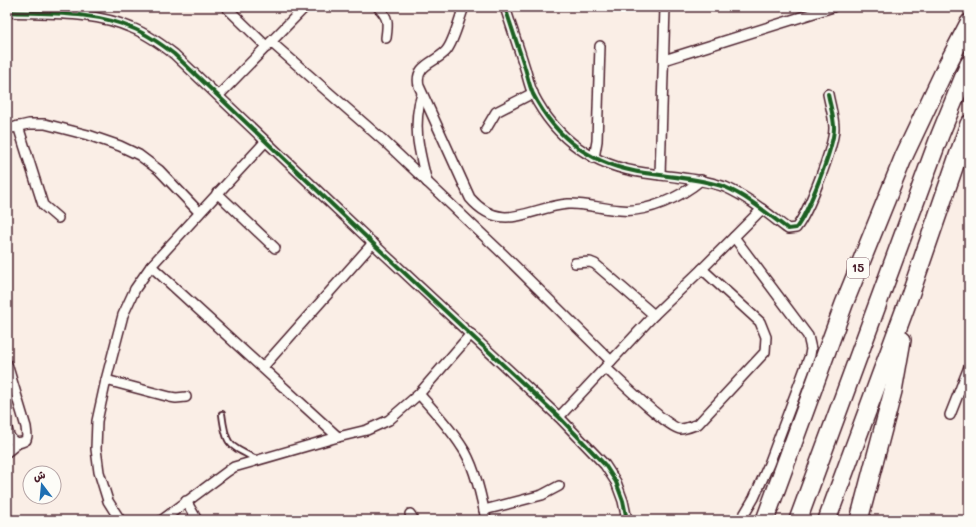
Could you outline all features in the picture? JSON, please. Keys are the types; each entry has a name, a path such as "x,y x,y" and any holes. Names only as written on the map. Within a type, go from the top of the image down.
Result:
{"highway":[{"name":"15","path":"765,520 844,304 902,163 946,67 969,23"},
{"path":"798,520 940,135 969,64"},
{"path":"827,520 909,298 969,124"},
{"path":"859,520 893,391 909,298"}],"street":[{"path":"226,7 384,141 504,255 650,408 679,429 688,428 698,424 765,352 765,333 760,322 702,269"},
{"path":"218,95 305,7"},
{"path":"378,7 385,13 387,18 388,25 386,38"},
{"path":"464,7 446,51 423,68 418,80 422,94 470,198 479,207 493,215 504,218 519,216 568,204 631,211 649,207 680,195 701,180"},
{"path":"505,7 533,93 558,131 574,146 594,158 620,168 701,180 725,187 762,209 788,229 796,228 807,208 833,140 834,122 828,94"},
{"path":"660,175 666,7"},
{"path":"664,60 833,7"},
{"path":"7,12 92,17 118,23 146,35 174,54 265,142 559,416 605,465 616,482 623,501 627,520"},
{"path":"594,158 600,46"},
{"path":"486,129 496,112 533,93"},
{"path":"422,94 419,105 417,140 427,182"},
{"path":"7,129 38,123 94,137 133,152 160,170 199,212"},
{"path":"18,126 43,205 58,218"},
{"path":"120,520 108,502 99,472 96,449 97,421 123,314 135,289 151,266 199,212 265,142"},
{"path":"217,193 275,248"},
{"path":"559,416 654,315 762,209"},
{"path":"734,237 808,336 811,349 810,356 769,464 754,498 741,520"},
{"path":"263,367 373,243"},
{"path":"575,263 590,262 595,264 654,315"},
{"path":"151,266 338,437"},
{"path":"162,520 234,467 378,426 394,417 419,394 471,334"},
{"path":"7,364 26,427 27,436 26,440 18,443 7,452"},
{"path":"950,416 969,367"},
{"path":"106,380 170,397 186,397"},
{"path":"419,394 463,447 468,458 486,520"},
{"path":"7,429 10,439 18,443"},
{"path":"484,510 542,495 560,486"},
{"path":"186,501 197,520"}],"lane":[{"path":"222,414 224,433 229,443 238,450 259,460"}],"cycle path":[{"path":"505,7 533,94 542,110 553,124 578,148 593,157 626,169 695,180 725,187 750,201 788,229 796,228 807,209 820,180 830,150 834,128 833,115 828,94"},
{"path":"7,12 71,14 102,19 138,30 174,54 381,251 559,417 605,465 616,482 623,501 627,520"}]}
